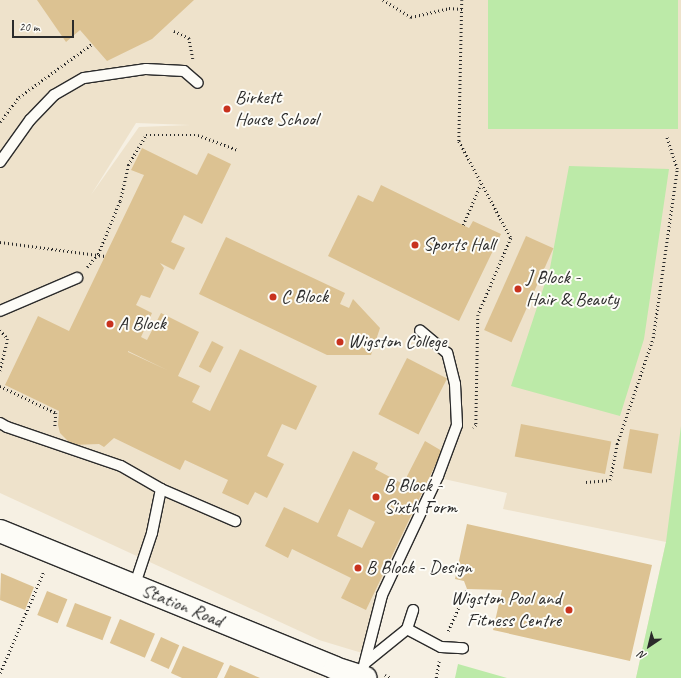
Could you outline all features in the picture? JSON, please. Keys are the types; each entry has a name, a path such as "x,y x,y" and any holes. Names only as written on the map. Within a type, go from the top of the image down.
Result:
{"main road":[{"name":"Station Road","path":"0,531 134,587 364,672"}],"lane":[{"path":"0,162 30,120 54,95 84,78 146,69 184,71 198,83"},
{"path":"0,311 77,278"},
{"path":"364,672 382,595 438,476 457,425 455,384 447,352 420,330"},
{"path":"0,423 7,427 121,466 160,489 235,521"},
{"path":"134,587 152,533 160,489"},
{"path":"364,672 407,629 413,610"},
{"path":"407,629 441,647 463,648"}],"path":[{"path":"383,0 411,17 449,8 462,9"},
{"path":"174,30 189,38 198,83"},
{"path":"0,122 19,97 92,44"},
{"path":"98,254 120,201 128,165 146,135 198,135 238,150"},
{"path":"586,482 610,480 617,444 653,338 677,169 666,136"},
{"path":"463,225 481,183"},
{"path":"0,242 105,256"},
{"path":"0,330 8,339 0,372"},
{"path":"0,386 56,413 54,424 57,429"},
{"path":"0,673 43,574"}],"shaded area":[{"name":"Wigston College","path":"0,0 681,0 681,678 636,678 666,542 503,509 507,493 444,479 388,596 372,656 319,640 0,493","holes":["136,123 190,125 139,127 91,195"]}],"green space":[{"path":"488,0 678,0 678,129 488,129"},
{"path":"569,166 669,169 644,339 620,416 511,386 550,268"},
{"path":"681,426 681,678 636,678 666,542"},
{"path":"458,664 507,678 455,678"}],"building":[{"path":"37,0 194,0 152,39 107,61 80,30 66,42"},
{"name":"A Block","path":"142,148 197,175 208,153 231,164 202,224 184,215 171,242 185,248 174,270 160,263 164,268 150,298 141,295 136,305 152,313 141,337 147,340 161,313 199,332 178,376 200,386 192,402 210,411 240,349 317,386 296,430 282,424 267,456 284,464 267,498 255,492 248,505 222,493 228,480 185,460 180,470 114,438 104,447 99,444 72,445 60,433 58,425 59,411 5,385 38,316 69,331 144,175 131,170","holes":["128,351 167,370 128,352"]},
{"name":"Sports Hall","path":"381,185 469,228 473,221 501,234 459,321 328,256 358,195 373,202"},
{"name":"J Block - Hair & Beauty","path":"526,236 553,248 512,342 484,330"},
{"name":"C Block","path":"226,237 345,293 340,304 349,308 353,299 380,328 371,355 327,355 199,294"},
{"path":"212,341 224,347 210,373 199,367"},
{"path":"407,358 447,378 418,435 378,414"},
{"path":"521,424 611,442 605,474 515,456"},
{"path":"630,429 659,434 652,473 623,468"},
{"path":"425,441 442,451 366,610 341,598 351,578 292,549 288,558 265,546 284,507 318,523 353,451 378,463 375,469 403,484","holes":["349,509 375,522 362,548 337,536"]},
{"name":"Wigston Pool and Fitness Centre","path":"467,524 652,565 630,661 493,630 502,590 467,589 464,581 455,579"},
{"path":"1,573 34,587 25,610 0,600"},
{"path":"47,591 67,599 58,623 37,615"},
{"path":"75,603 111,617 102,640 66,626"},
{"path":"120,619 155,634 145,658 110,643"},
{"path":"161,637 179,645 169,669 150,661"},
{"path":"183,646 224,663 217,678 182,678 171,673"},
{"path":"230,665 244,671 260,678 224,678"}],"place":[{"name":"Birkett House School","path":"227,109"},
{"name":"Sports Hall","path":"415,245"},
{"name":"J Block - Hair & Beauty","path":"518,289"},
{"name":"C Block","path":"273,297"},
{"name":"A Block","path":"110,324"},
{"name":"Wigston College","path":"340,342"},
{"name":"B Block - Sixth Form","path":"376,497"},
{"name":"B Block - Design","path":"358,568"},
{"name":"Wigston Pool and Fitness Centre","path":"569,610"}]}
